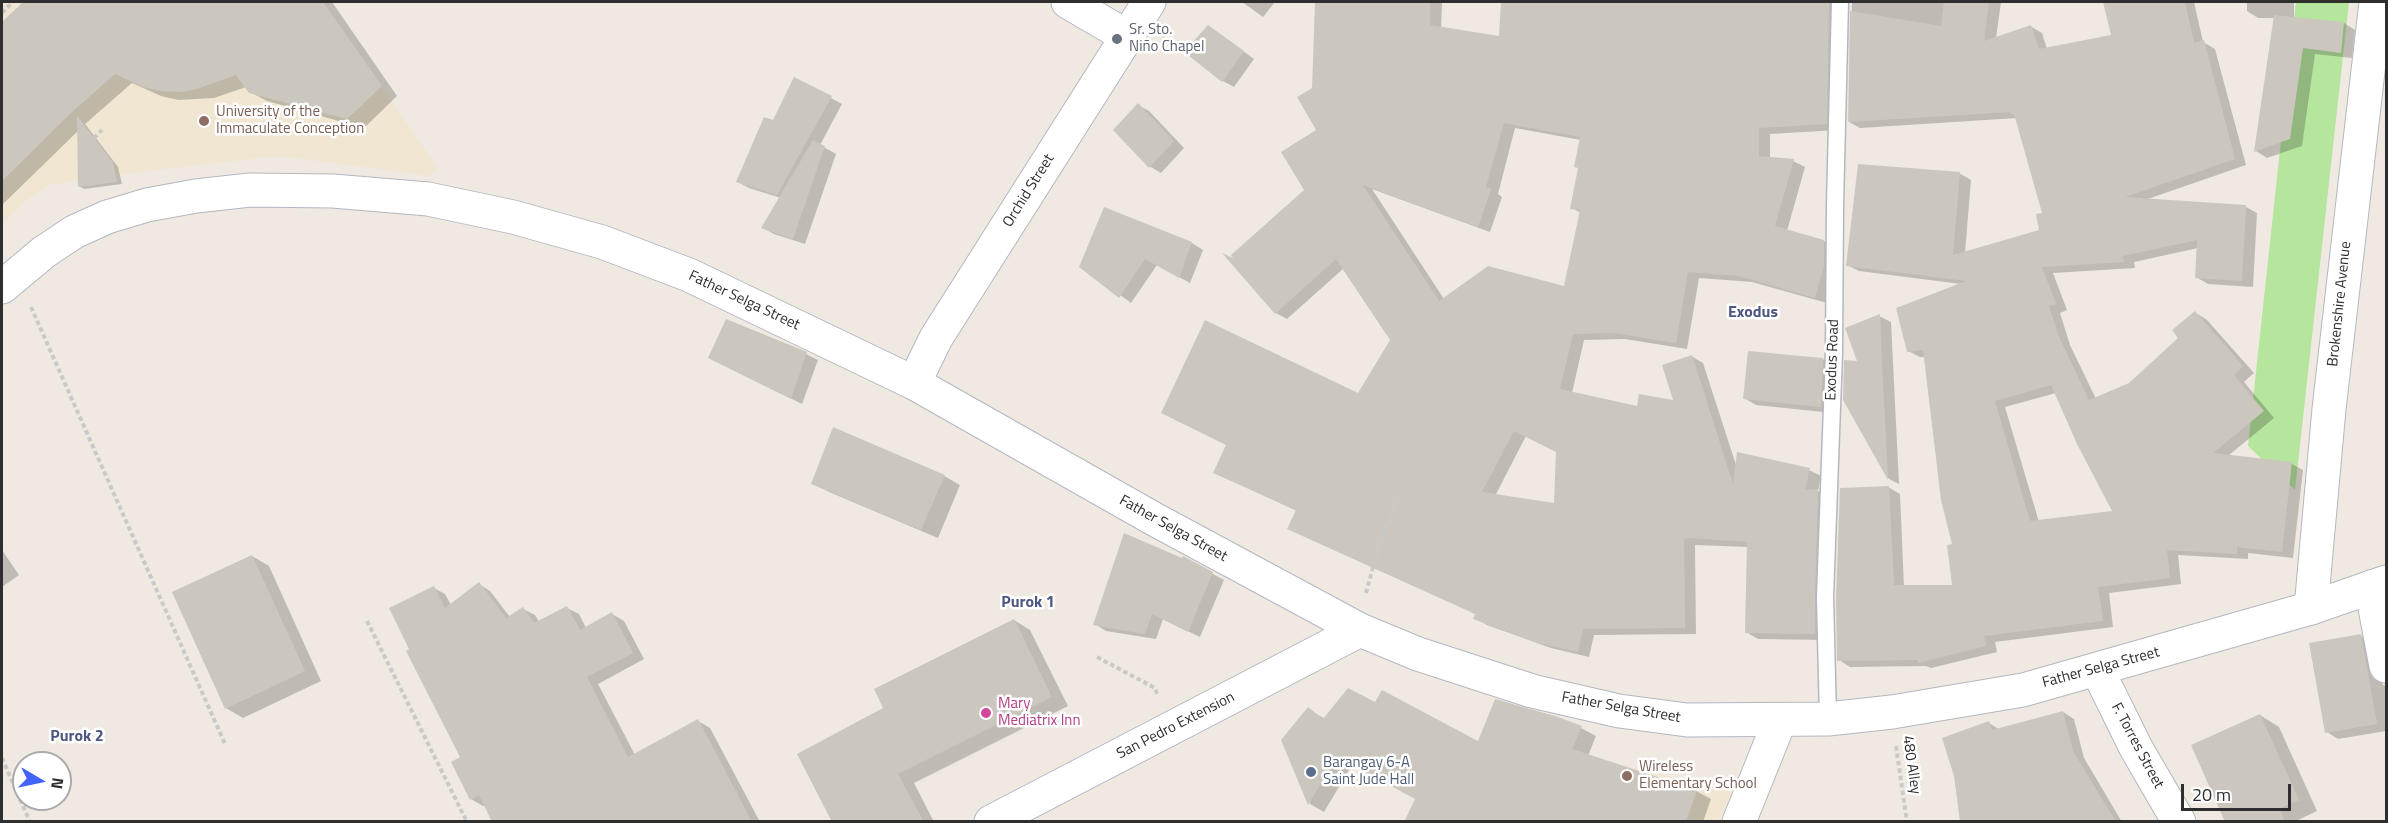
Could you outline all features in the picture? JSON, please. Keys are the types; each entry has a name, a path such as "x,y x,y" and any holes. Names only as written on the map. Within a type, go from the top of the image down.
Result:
{"main road":[{"path":"1068,2 1126,36"},
{"name":"Orchid Street","path":"914,383 936,338 1149,2"},
{"name":"Brokenshire Avenue","path":"2311,608 2332,386 2376,2"},
{"name":"Father Selga Street","path":"9,280 74,232 107,217 147,205 250,190 333,190 428,199 513,217 602,242 689,275 914,383 1154,519 1360,630 1418,654 1532,691 1619,711 1687,720 1828,719 1892,712 2023,690 2311,608 2379,584"},
{"path":"2379,584 2386,666"},
{"name":"San Pedro Extension","path":"991,822 1360,630"},
{"name":"F. Torres Street","path":"2097,669 2136,748 2179,822"},
{"path":"1739,822 1780,720"}],"lane":[{"name":"Exodus Road","path":"1828,719 1825,597 1834,352 1840,2"}],"path":[{"path":"2,13 14,2"},
{"path":"94,138 102,130"},
{"path":"9,280 225,744"},
{"path":"1360,630 1366,590 1378,549 1399,494"},
{"path":"366,621 467,822"},
{"path":"1097,657 1155,688 1172,727"},
{"name":"480 Alley","path":"1892,712 1906,822"},
{"path":"2,758 30,822"}],"shaded area":[{"name":"University of the Immaculate Conception","path":"2,2 323,2 438,168 430,176 288,157 268,157 99,177 49,185 21,204 2,224"},
{"name":"Wireless Elementary School","path":"1597,759 1733,792 1720,821 1565,822"}],"green space":[{"path":"2296,2 2349,2 2295,490 2248,446"}],"building":[{"path":"23,2 323,2 382,86 347,119 249,93 236,75 197,89 180,92 143,87 115,74 72,112 2,181 2,22"},
{"path":"1315,2 1430,2 1430,25 1499,36 1501,2 1829,2 1827,124 1759,128 1759,156 1794,159 1775,226 1824,240 1824,266 1815,298 1739,276 1688,272 1676,343 1613,333 1573,334 1560,389 1637,406 1639,394 1673,400 1662,365 1692,355 1733,484 1737,452 1810,468 1805,490 1818,489 1815,634 1745,633 1747,542 1690,538 1684,539 1685,628 1583,629 1578,652 1538,643 1473,619 1475,614 1287,529 1296,510 1213,473 1226,445 1161,413 1205,320 1358,393 1390,340 1336,259 1275,314 1222,253 1233,258 1231,255 1304,190 1281,152 1316,130 1297,97 1312,88","holes":["1504,123 1580,137 1574,167 1578,168 1570,209 1580,210 1564,286 1488,266 1439,301 1363,185 1478,227 1491,189 1486,187","1514,431 1556,452 1554,503 1482,492"]},
{"path":"1944,2 1989,2 1984,41 2031,25 2039,49 2111,35 2103,2 2185,2 2194,43 2204,40 2235,159 2125,197 2246,205 2242,281 2195,278 2197,240 2123,256 2124,262 2042,267 2056,304 2049,306 2059,337 2089,400 2129,383 2178,338 2172,330 2195,311 2243,366 2234,375 2264,411 2213,453 2292,462 2282,552 2237,547 2237,554 2167,550 2170,578 2098,587 2103,621 1984,636 1986,646 1918,663 1918,660 1837,661 1836,597 1840,488 1889,486 1894,585 1952,585 1947,545 1952,544 1941,500 1923,350 1907,352 1896,308 1966,281 1846,266 1858,164 1960,172 1953,255 2039,230 2036,214 2042,213 2014,114 2010,112 1848,122 1850,11 1941,26","holes":["2051,385 2077,444 2112,511 2030,521 1995,401"]},
{"path":"2274,15 2344,22 2341,53 2303,48 2290,139 2254,152"},
{"path":"1208,25 1244,51 1222,82 1184,52"},
{"path":"794,77 832,96 777,195 736,182 764,117 773,120"},
{"path":"1138,103 1174,141 1149,168 1113,130"},
{"path":"77,116 113,162 117,182 78,187"},
{"path":"813,140 825,146 793,239 761,228"},
{"path":"1104,207 1192,242 1179,278 1145,259 1119,298 1079,267"},
{"path":"1880,314 1888,480 1843,400 1844,360 1857,361 1845,328"},
{"path":"726,319 807,352 791,399 708,358"},
{"path":"1748,351 1823,358 1821,407 1743,399"},
{"path":"833,427 945,475 921,530 811,484"},
{"path":"1124,533 1182,558 1183,556 1213,572 1188,632 1152,614 1145,634 1093,625"},
{"path":"252,555 305,671 225,709 172,592"},
{"path":"479,582 506,618 523,607 534,623 567,606 580,630 612,612 633,653 587,677 628,757 698,719 752,822 492,822 479,795 470,800 451,762 460,757 406,651 409,649 389,608 434,586 445,608"},
{"path":"1014,619 1052,697 898,774 924,822 832,822 797,754 883,708 874,689"},
{"path":"2361,634 2377,724 2325,733 2309,643"},
{"path":"1348,688 1375,702 1382,690 1478,741 1495,699 1555,716 1582,726 1572,749 1697,790 1686,822 1404,822 1415,799 1337,757 1308,805 1281,740 1308,707 1323,719"},
{"path":"2063,711 2073,751 2116,822 1960,822 1954,776 1942,738 1989,721 1992,730"},
{"path":"2260,714 2299,800 2280,808 2285,822 2225,822 2191,745"}],"place":[{"name":"Sr. Sto. Niño Chapel","path":"1117,39"},
{"name":"University of the Immaculate Conception","path":"204,121"},
{"name":"Mary Mediatrix Inn","path":"986,713"},
{"name":"Barangay 6-A Saint Jude Hall","path":"1311,772"},
{"name":"Wireless Elementary School","path":"1627,776"}],"district":[{"name":"Exodus","path":"1753,313"},
{"name":"Purok 1","path":"1028,603"},
{"name":"Purok 2","path":"77,737"}]}
